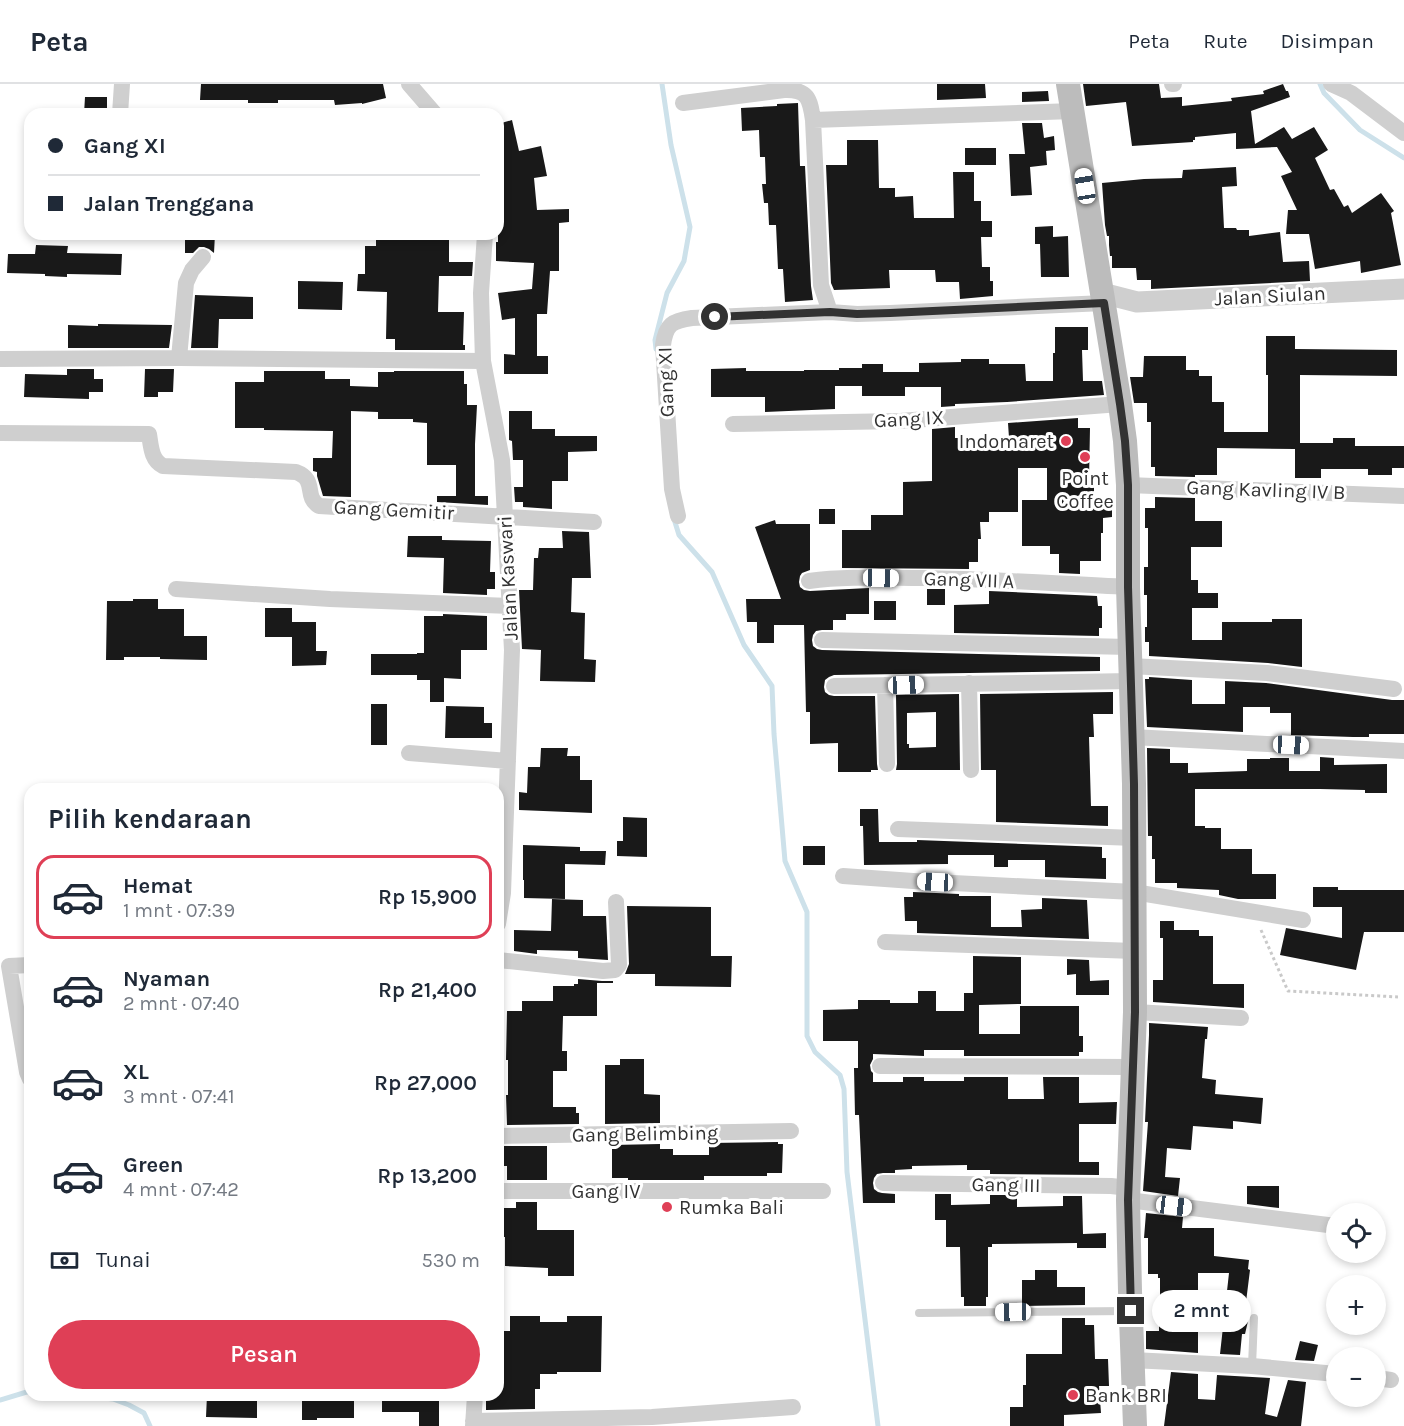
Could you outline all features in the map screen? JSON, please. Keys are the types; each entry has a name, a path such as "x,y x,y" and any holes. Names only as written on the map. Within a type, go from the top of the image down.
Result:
{"main road":[{"path":"1068,84 1120,404 1128,485 1135,1012 1128,1194 1135,1426"}],"street":[{"path":"120,108 122,84"},
{"path":"409,84 430,108"},
{"path":"1331,84 1351,93 1404,133"},
{"path":"684,103 794,90 809,99 813,120 821,285 830,312"},
{"path":"813,120 1073,111"},
{"name":"Jalan Kaswari","path":"485,240 481,293 483,361 502,460 512,650 504,867"},
{"path":"179,358 186,283 192,270 203,257"},
{"name":"Jalan Siulan","path":"1104,303 1404,289"},
{"name":"Gang XI","path":"678,516 672,489 663,357 664,336 667,328 678,320 830,312 890,313 1104,303"},
{"path":"0,359 483,361"},
{"name":"Gang IX","path":"733,424 900,421 1120,404"},
{"name":"Gang Gemitir","path":"0,433 149,434 154,459 163,466 296,472 303,474 308,480 312,499 318,506 504,517"},
{"name":"Gang Kavling IV B","path":"1128,485 1404,496"},
{"path":"504,517 594,522"},
{"name":"Gang VII A","path":"809,581 838,578 961,579 1128,587"},
{"path":"176,589 330,599 510,606"},
{"path":"822,640 1130,665 1267,673 1394,689"},
{"path":"834,686 969,683 1130,665"},
{"path":"969,683 971,770"},
{"path":"885,685 888,764"},
{"path":"1132,737 1404,751"},
{"path":"409,753 508,761"},
{"path":"898,829 1134,838"},
{"path":"843,876 1134,892 1303,920"},
{"path":"504,961 603,971 615,970 619,966 616,902"},
{"path":"885,942 1134,951"},
{"path":"24,965 9,966 24,1054"},
{"path":"1135,1012 1241,1018"},
{"path":"880,1066 1133,1067"},
{"name":"Gang Belimbing","path":"504,1136 791,1131"},
{"name":"Gang III","path":"883,1183 1111,1186 1128,1194 1326,1224"},
{"name":"Gang IV","path":"504,1191 823,1191"},
{"path":"1132,1360 1252,1366 1326,1373"},
{"path":"475,1401 473,1424 652,1417 794,1407"}],"lane":[{"path":"919,1313 1131,1311"},
{"path":"1252,1366 1254,1318"}],"path":[{"path":"1253,912 1288,991 1398,997"}],"building":[{"path":"201,84 383,84 386,98 362,104 335,105 334,100 278,100 278,103 248,103 248,100 200,100"},
{"path":"937,84 985,84 986,98 937,100"},
{"path":"1083,84 1159,84 1161,98 1182,97 1182,106 1232,101 1231,98 1264,94 1263,91 1283,84 1290,97 1251,111 1255,144 1284,127 1292,139 1314,127 1328,150 1315,158 1330,190 1334,189 1344,207 1348,205 1352,213 1381,193 1394,211 1391,213 1401,265 1361,273 1360,261 1315,269 1309,234 1286,234 1288,210 1297,210 1281,176 1292,172 1277,147 1236,149 1236,133 1195,137 1193,142 1132,146 1126,102 1086,106"},
{"path":"1048,91 1049,101 1022,102 1022,92"},
{"path":"85,97 107,97 107,108 84,108"},
{"path":"798,103 800,166 805,166 813,300 785,302 783,269 778,269 776,225 769,225 768,203 764,203 762,184 766,184 765,157 760,157 759,130 742,131 741,108"},
{"path":"512,120 519,151 541,146 547,176 534,178 537,210 569,209 569,222 559,223 559,271 550,271 547,314 537,314 537,356 548,356 548,374 504,374 504,354 515,355 515,318 502,320 498,293 532,289 534,263 496,261 496,242 504,240 504,122"},
{"path":"1022,123 1042,123 1044,138 1054,136 1055,150 1046,151 1047,165 1030,167 1032,195 1011,196 1009,154 1025,154"},
{"path":"847,140 878,140 879,188 895,188 895,197 913,196 914,218 954,218 953,172 974,172 974,201 981,201 981,221 992,221 992,237 981,237 982,267 990,267 993,296 960,299 959,282 936,282 935,270 889,270 890,288 834,290 831,283 826,165 847,165"},
{"path":"965,148 996,148 996,165 965,165"},
{"path":"1236,167 1237,186 1222,187 1224,228 1249,230 1249,236 1280,232 1283,262 1309,261 1310,281 1151,289 1151,280 1137,280 1136,268 1112,268 1109,236 1107,236 1105,225 1102,183 1182,178 1183,170"},
{"path":"1053,226 1053,237 1068,236 1069,277 1041,277 1040,244 1035,244 1035,227"},
{"path":"185,240 215,240 214,253 204,247 199,247 193,253 185,253"},
{"path":"376,240 449,240 449,262 473,262 472,276 439,276 438,312 464,312 463,345 465,345 465,350 395,350 395,339 386,339 387,292 357,291 358,274 365,274 365,246 376,246"},
{"path":"36,245 68,246 67,253 122,254 121,275 67,274 67,277 7,273 8,254 35,254"},
{"path":"298,281 343,282 342,310 298,309"},
{"path":"195,295 253,297 253,319 219,319 218,348 191,348"},
{"path":"98,324 172,325 169,348 68,348 68,325 98,326"},
{"path":"1055,327 1088,327 1088,350 1082,350 1083,381 1102,381 1104,395 955,404 955,406 941,407 941,387 905,387 905,396 862,396 862,386 835,386 835,409 765,412 765,397 711,397 711,369 839,370 839,368 862,368 862,364 883,364 883,372 919,372 919,363 989,359 989,364 1025,364 1026,381 1053,381"},
{"path":"1266,336 1295,336 1295,349 1397,350 1397,376 1300,375 1300,443 1333,443 1333,438 1355,438 1355,446 1404,446 1404,468 1392,468 1392,475 1368,475 1368,469 1321,469 1321,478 1295,478 1295,449 1217,448 1217,475 1155,476 1155,467 1151,467 1151,422 1147,422 1147,403 1134,403 1130,377 1143,377 1144,356 1186,356 1186,370 1199,370 1199,376 1212,376 1212,402 1224,402 1224,432 1268,432"},
{"path":"67,369 94,369 94,379 103,379 103,392 89,392 89,399 24,397 25,374 67,375"},
{"path":"145,369 174,369 173,392 158,392 158,397 144,397"},
{"path":"264,371 325,371 325,379 350,379 350,386 378,387 378,372 464,371 464,384 467,384 467,405 477,405 475,496 488,496 488,505 437,502 437,496 456,496 456,465 427,465 427,423 413,422 413,419 378,419 378,412 351,411 351,497 323,496 317,472 313,471 313,458 332,458 333,431 235,428 235,382 264,382"},
{"path":"509,411 532,411 532,429 555,429 555,436 597,436 597,451 568,452 568,481 552,481 552,509 523,507 523,502 515,502 514,487 523,487 523,460 513,460 512,441 509,440"},
{"path":"1078,418 1078,428 1090,428 1089,481 1094,481 1094,501 1112,501 1112,517 1103,518 1101,561 1080,561 1080,574 1059,573 1059,554 1050,554 1050,546 1022,546 1022,500 1047,500 1047,468 1018,468 1018,512 989,512 989,522 980,522 981,539 978,539 978,562 969,562 969,569 842,568 842,530 871,530 871,515 903,515 903,482 932,481 932,429 955,427 955,438 1009,438 1008,423"},
{"path":"1155,497 1195,498 1195,521 1222,521 1222,547 1191,547 1191,580 1198,580 1198,593 1218,593 1218,608 1192,608 1192,640 1222,640 1222,622 1272,622 1272,619 1302,619 1302,667 1149,656 1149,642 1145,642 1147,595 1144,595 1144,567 1148,567 1148,528 1145,528 1145,508 1155,508"},
{"path":"819,509 835,509 835,524 819,524"},
{"path":"775,520 776,524 810,524 810,570 802,573 799,582 800,587 804,590 869,588 869,614 846,614 846,620 833,620 833,630 816,631 812,640 813,646 817,649 1100,657 1100,671 834,675 825,680 825,692 829,695 875,696 878,770 838,772 838,743 810,744 810,712 806,712 804,625 774,625 774,643 757,643 757,622 747,622 746,599 781,599 755,527"},
{"path":"562,531 589,532 591,578 572,578 571,612 585,613 584,659 596,660 595,682 540,681 541,650 522,649 519,590 533,590 534,558 538,558 539,548 563,548"},
{"path":"408,536 442,536 442,540 491,541 490,572 495,572 495,589 487,589 487,595 443,593 444,558 407,557"},
{"path":"927,589 945,589 945,605 927,605"},
{"path":"989,591 1097,596 1098,606 1102,606 1102,628 1099,628 1099,636 954,633 954,605 989,604"},
{"path":"133,599 158,599 158,609 184,609 184,636 207,636 207,660 124,657 124,660 106,660 107,601 133,601"},
{"path":"874,601 896,601 896,620 874,620"},
{"path":"265,608 292,608 292,622 316,622 316,651 327,651 326,665 292,666 292,637 265,637"},
{"path":"443,614 487,616 487,650 461,650 461,679 444,678 444,702 430,702 430,680 417,680 417,675 371,675 371,654 424,653 424,616 443,616"},
{"path":"1149,677 1192,680 1192,704 1225,704 1225,681 1266,683 1404,700 1404,734 1369,734 1369,737 1291,735 1291,713 1270,713 1270,707 1243,707 1243,732 1147,727 1145,679"},
{"path":"1113,692 1113,714 1093,714 1094,737 1089,737 1091,806 1108,806 1108,826 996,822 996,770 981,770 980,694"},
{"path":"959,694 960,770 896,770 896,695","holes":["936,712 936,747 909,748 907,713"]},
{"path":"371,704 387,704 387,745 371,745"},
{"path":"446,706 484,707 484,723 492,723 492,738 445,738"},
{"path":"541,748 568,748 567,756 580,756 580,780 592,780 592,813 519,810 519,792 527,793 528,767 540,767"},
{"path":"1147,748 1170,749 1170,763 1188,763 1188,773 1247,771 1247,759 1289,758 1289,771 1320,771 1320,757 1334,758 1334,765 1387,764 1387,793 1320,789 1195,789 1195,826 1221,828 1221,849 1252,849 1252,874 1276,874 1276,899 1238,899 1219,895 1219,890 1177,888 1177,883 1155,883 1152,836 1148,836"},
{"path":"860,809 878,809 879,842 917,842 917,840 1102,847 1102,858 1106,858 1106,879 1045,877 1045,860 1008,860 1008,867 994,867 994,855 948,855 948,864 864,865"},
{"path":"623,817 647,818 647,857 617,856 617,841 623,841"},
{"path":"523,845 580,847 580,851 606,851 605,865 565,864 565,899 524,898"},
{"path":"803,846 825,846 825,865 803,865"},
{"path":"1313,887 1338,887 1338,890 1404,890 1404,932 1364,932 1356,970 1280,955 1286,928 1342,938 1342,907 1313,907"},
{"path":"913,892 991,896 991,927 1022,927 1021,910 1042,909 1042,898 1087,900 1089,939 917,933 917,921 905,921 904,897 913,897"},
{"path":"552,899 583,900 583,916 606,916 608,960 578,958 578,951 537,950 537,954 514,951 514,930 551,931"},
{"path":"627,906 711,907 711,956 732,956 731,987 655,986 655,974 625,974 629,964"},
{"path":"1160,921 1174,921 1174,930 1199,930 1199,936 1213,936 1213,984 1244,984 1244,1008 1153,1002 1153,980 1163,980 1163,938 1160,938"},
{"path":"973,956 1021,957 1021,1004 979,1005 979,1034 1020,1034 1020,1006 1079,1006 1079,1036 1083,1036 1083,1052 1079,1052 1079,1056 964,1056 964,1050 924,1050 924,1056 873,1054 870,1065 873,1082 903,1082 903,1077 924,1077 924,1081 964,1081 964,1077 1008,1077 1008,1099 1044,1099 1043,1077 1079,1077 1079,1103 1117,1102 1116,1124 1079,1124 1079,1162 1099,1162 1099,1175 990,1174 990,1170 967,1170 967,1165 912,1166 912,1169 895,1170 895,1173 877,1174 874,1178 874,1189 882,1193 895,1194 895,1203 863,1203 859,1115 855,1115 854,1068 858,1068 858,1041 823,1041 823,1010 858,1009 858,1000 918,1003 918,991 936,991 936,1011 964,1011 964,993 973,993"},
{"path":"1067,959 1089,960 1090,981 1109,980 1109,995 1076,995 1076,974 1067,975"},
{"path":"578,979 613,981 613,983 597,983 597,1016 563,1016 562,1051 567,1051 567,1071 553,1071 553,1107 576,1107 576,1113 579,1113 579,1124 507,1125 507,1011 522,1011 522,1001 553,1001 553,986 574,986 578,984"},
{"path":"1149,1023 1208,1027 1202,1078 1216,1080 1215,1094 1263,1098 1261,1124 1233,1121 1233,1129 1193,1126 1191,1150 1167,1148 1165,1177 1180,1178 1178,1196 1143,1191 1148,1122 1145,1122"},
{"path":"620,1059 644,1059 644,1094 660,1095 660,1123 605,1124 605,1065 620,1065"},
{"path":"778,1142 778,1144 783,1144 782,1173 767,1173 767,1176 704,1176 704,1180 612,1178 612,1145 660,1144 660,1149 673,1149 673,1155 709,1155 709,1143"},
{"path":"504,1146 547,1146 547,1180 507,1180"},
{"path":"1247,1186 1279,1186 1279,1208 1247,1204"},
{"path":"935,1194 951,1194 951,1205 990,1204 990,1195 1017,1195 1017,1207 1063,1206 1063,1196 1082,1196 1083,1234 1106,1233 1106,1248 1077,1248 1077,1243 992,1244 992,1247 988,1247 986,1306 964,1306 964,1297 961,1297 960,1247 946,1247 946,1220 935,1220"},
{"path":"516,1202 537,1202 537,1230 574,1230 574,1276 548,1276 548,1268 505,1266 504,1208 516,1208"},
{"path":"1146,1213 1183,1217 1182,1228 1214,1228 1214,1256 1249,1260 1248,1269 1250,1270 1244,1318 1248,1321 1245,1334 1242,1334 1240,1355 1220,1354 1229,1273 1198,1273 1198,1353 1146,1349 1146,1331 1159,1331 1159,1325 1171,1325 1171,1295 1160,1295 1158,1274 1148,1274 1148,1238 1144,1238"},
{"path":"1035,1270 1057,1270 1057,1287 1085,1287 1085,1305 1022,1306 1022,1280 1035,1280"},
{"path":"510,1316 540,1316 540,1322 567,1322 567,1316 602,1316 601,1372 540,1374 540,1389 535,1389 535,1409 486,1410 486,1401 504,1401 504,1331 510,1331"},
{"path":"1062,1318 1085,1318 1085,1325 1094,1325 1095,1359 1108,1359 1109,1386 1099,1386 1101,1413 1064,1415 1064,1426 1010,1426 1010,1407 1023,1407 1026,1354 1062,1354"},
{"path":"1300,1341 1318,1345 1314,1361 1295,1360"},
{"path":"1171,1372 1198,1374 1198,1399 1215,1400 1217,1375 1270,1378 1265,1414 1277,1417 1288,1380 1306,1382 1301,1426 1164,1426"},
{"path":"207,1401 257,1401 257,1418 206,1417"},
{"path":"302,1401 354,1401 354,1418 302,1420"},
{"path":"382,1401 439,1401 439,1426 419,1426 419,1412 382,1412"}],"waterway":[{"path":"656,349 655,340 667,293 684,261 690,227 671,145 662,84"},
{"path":"1320,84 1324,93 1360,130 1404,158"},
{"path":"674,519 679,535 712,572 744,645 772,686 785,861 807,912 807,1036 815,1052 840,1075 844,1089 847,1172 878,1426"},
{"path":"0,1400 24,1393"},
{"path":"118,1401 144,1413 150,1426"}],"place":[{"name":"Indomaret","path":"1066,441"},
{"name":"Point Coffee","path":"1085,457"},
{"name":"Rumka Bali","path":"667,1207"},
{"name":"Bank BRI","path":"1073,1395"}],"route":[{"path":"715,317 830,312 890,313 1104,303 1125,441 1128,485 1128,587 1134,784 1135,1012 1128,1200 1131,1311"}]}
